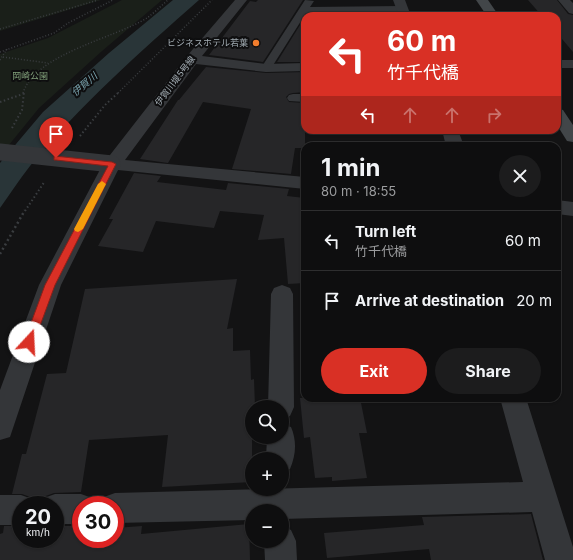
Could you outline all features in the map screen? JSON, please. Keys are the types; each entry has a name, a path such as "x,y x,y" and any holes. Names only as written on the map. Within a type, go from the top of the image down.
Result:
{"street":[{"name":"伊賀川堤5号線","path":"0,427 50,285 112,164 192,59 241,0"},
{"path":"482,0 490,12"},
{"path":"564,0 573,10"},
{"path":"192,59 266,68 301,68"},
{"path":"561,64 573,64"},
{"path":"561,119 573,137"},
{"path":"0,152 301,183"},
{"path":"561,208 573,209"},
{"path":"281,400 282,294"},
{"path":"514,402 561,560"},
{"path":"124,508 280,502 542,497"},
{"path":"0,510 12,510"},
{"path":"280,548 281,560"}],"lane":[{"path":"303,10 309,0"},
{"path":"303,10 402,8"},
{"path":"266,68 301,13"}],"path":[{"path":"0,29 98,0"},
{"path":"0,52 54,33 68,23 113,0"},
{"path":"9,131 21,114 24,105 23,94 32,75 48,63 147,18 168,0"},
{"path":"76,142 105,105 212,0"},
{"path":"0,60 7,49"},
{"path":"3,57 48,63"},
{"path":"0,102 23,94"},
{"path":"0,254 32,198 46,180"}],"green space":[{"path":"0,0 101,0 0,31"},
{"name":"岡崎公園","path":"122,0 162,0 102,51 39,108 0,156 0,54 48,38"}],"water":[{"name":"伊賀川","path":"173,0 199,0 90,100 49,143 30,166 0,208 0,163 43,112 109,53"}],"building":[{"path":"258,0 303,0 263,62 209,55 250,1 256,2"},
{"path":"528,0 557,0 568,14 573,15 573,52 561,38 561,12 538,12"},
{"path":"301,23 301,62 277,62"},
{"path":"206,67 266,73 301,72 301,92 289,94 286,97 289,102 301,103 301,134 305,134 305,142 301,142 301,148 295,148 291,174 232,169 251,109 203,102 168,163 140,159 179,100"},
{"path":"134,173 161,176 157,182 226,190 228,183 289,189 287,196 301,198 301,283 288,284 284,238 258,240 264,215 220,211 214,228 156,221 143,252 98,246 113,219 109,219"},
{"path":"237,279 227,329 233,328 233,351 250,350 251,380 254,379 255,400 245,400 245,444 252,444 252,452 245,452 245,482 162,487 168,435 89,440 81,492 54,493 46,496 12,494 22,454 26,454 47,374 66,373 85,289"},
{"path":"300,398 301,402 361,402 367,433 359,433 367,478 332,481 332,477 315,478 310,437 304,438"},
{"path":"531,514 543,560 431,560 429,549 327,558 324,533 424,525 422,517"},
{"path":"245,524 245,548 250,548 250,560 0,560 0,534 3,533 4,526 12,526 12,548 64,548 64,526 72,526 72,548 124,548 124,527 142,526 141,534"}],"slow traffic":[{"path":"78,229 102,184"}],"place":[{"name":"ビジネスホテル若葉","path":"256,43"}],"route":[{"path":"29,342 50,285 112,164 56,158"}]}
